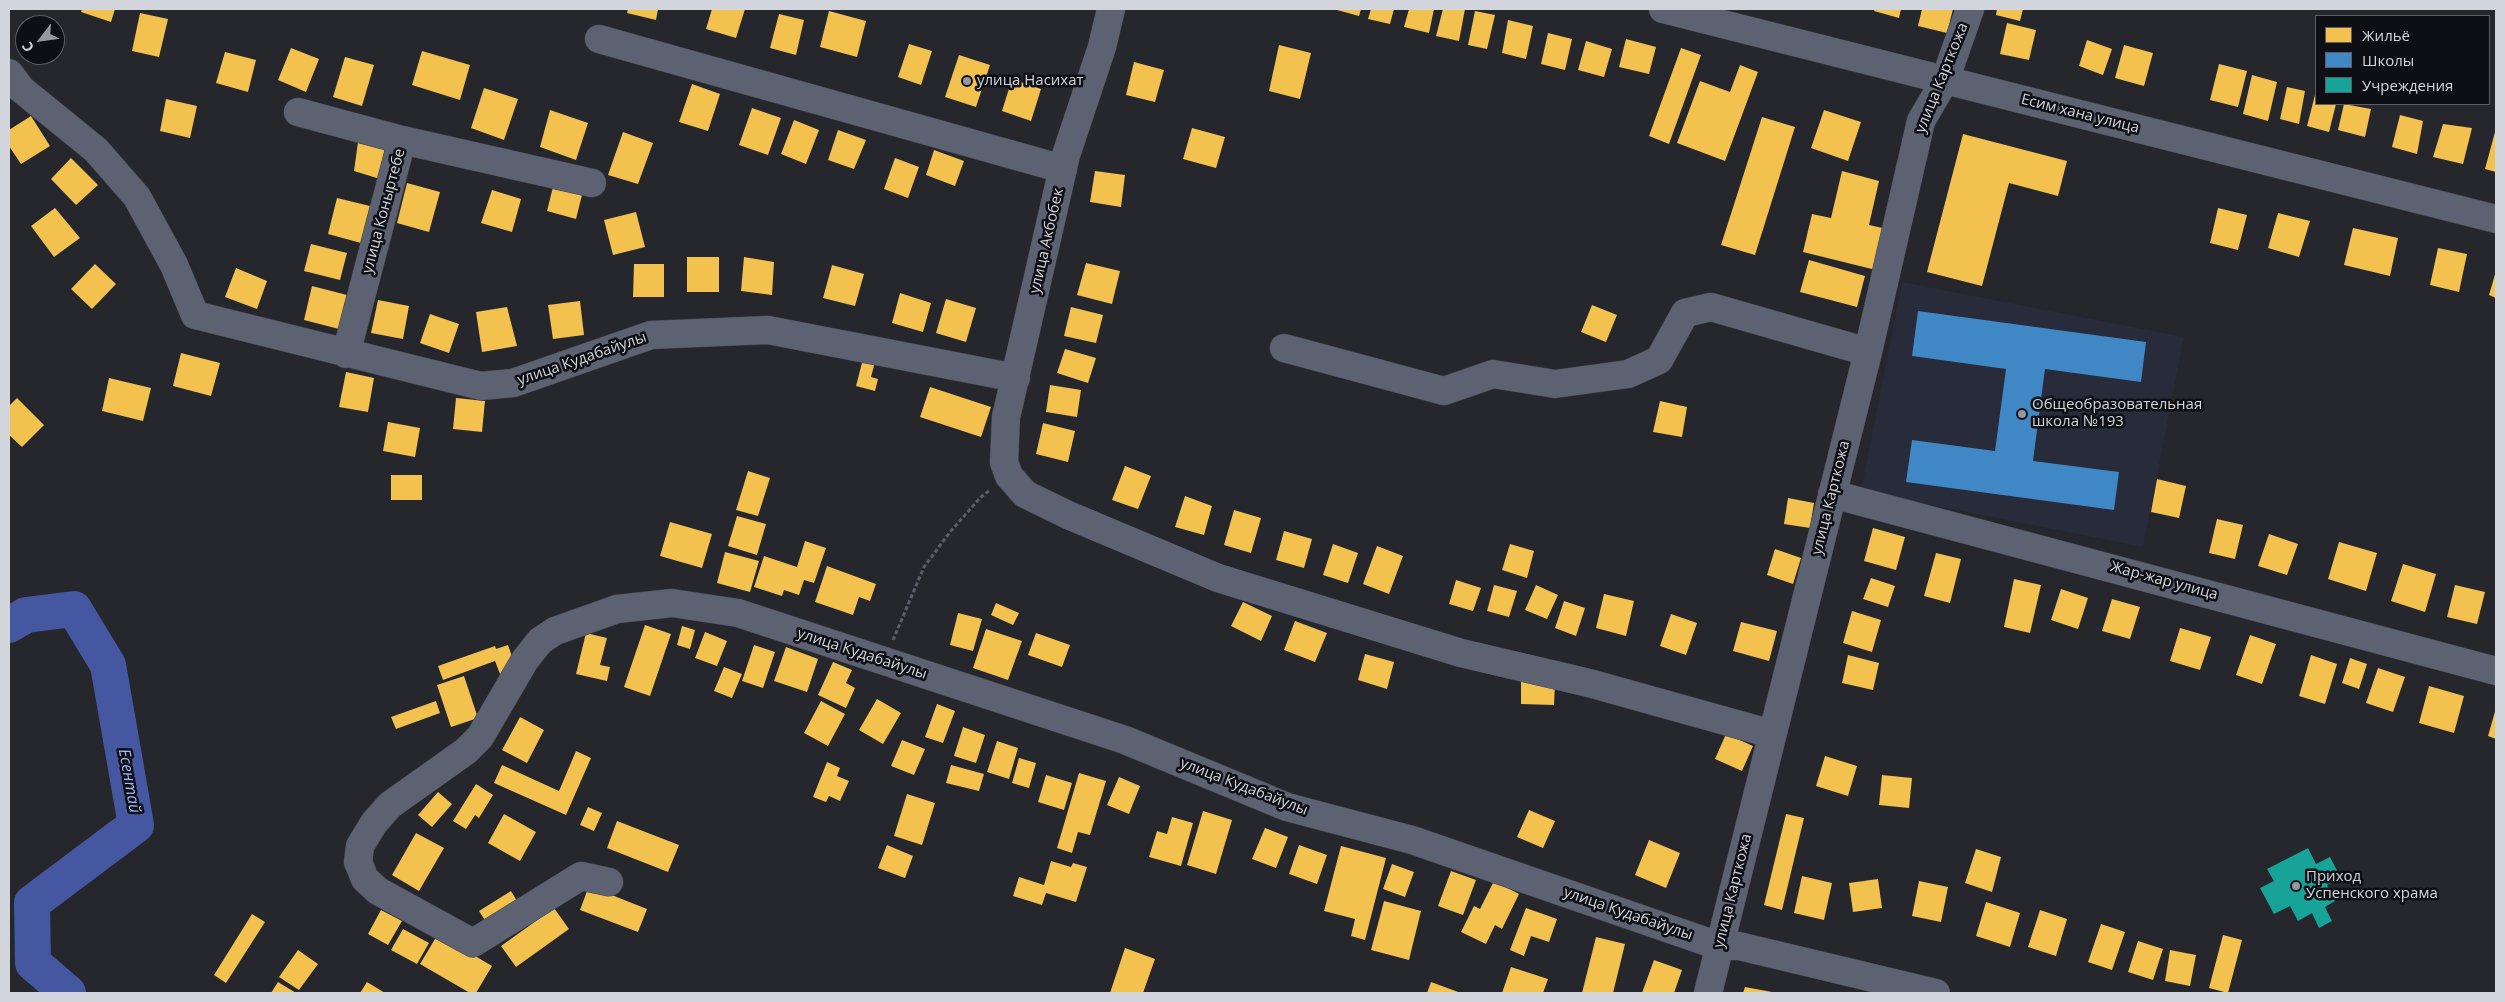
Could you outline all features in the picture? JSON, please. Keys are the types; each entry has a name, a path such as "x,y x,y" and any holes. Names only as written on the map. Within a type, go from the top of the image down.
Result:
{"street":[{"name":"улица Акбобек","path":"1009,476 1004,462 1006,417 1063,169 1102,47 1110,9"},
{"name":"Есим хана улица","path":"1663,9 2496,219"},
{"name":"улица Карткожа","path":"1708,993 1868,352 1921,121 1945,80 1970,9"},
{"path":"599,40 1063,169"},
{"name":"улица Кудабайулы","path":"9,73 21,89 96,150 137,198 174,266 195,315 481,386 513,383 651,335 768,330 1016,378"},
{"path":"298,112 402,140"},
{"name":"улица Коныртебе","path":"346,354 402,140 592,183"},
{"path":"1284,348 1444,391 1493,374 1554,384 1628,374 1659,360 1685,313 1711,307 1868,352"},
{"path":"1009,476 1025,494 1068,515 1218,578 1453,651 1589,684 1772,734"},
{"name":"Жар-жар улица","path":"1832,494 2496,671"},
{"name":"улица Кудабайулы","path":"609,882 581,876 472,943 378,891 365,880 358,862 360,846 374,822 390,804 466,751 480,737 525,660 540,641 555,630 617,609 672,603 738,613 1125,740 1287,807 1412,840 1719,946 1738,946 1936,993"}],"path":[{"path":"884,661 924,567 950,532 981,498 1009,476"}],"shaded area":[{"name":"Общеобразовательная школа №193","path":"1902,282 2184,337 2143,547 1861,491"}],"building: Жильё":[{"path":"82,9 115,9 111,22 81,12"},
{"path":"628,9 658,9 656,20 627,13"},
{"path":"712,9 745,9 736,38 706,29"},
{"path":"1338,9 1361,9 1359,16"},
{"path":"1371,9 1394,9 1390,24 1368,19"},
{"path":"1409,9 1434,9 1429,33 1404,27"},
{"path":"1443,9 1465,9 1459,41 1436,36"},
{"path":"1875,9 1901,9 1899,18 1874,11"},
{"path":"1922,9 1953,9 1947,33 1918,26"},
{"path":"1997,9 2023,9 2020,21 1996,15"},
{"path":"829,11 866,21 857,57 820,47"},
{"path":"1475,11 1495,15 1487,49 1468,45"},
{"path":"140,13 168,19 159,57 132,51"},
{"path":"779,14 804,20 796,55 770,48"},
{"path":"1508,20 1533,26 1526,59 1502,53"},
{"path":"2007,23 2036,30 2029,60 2000,54"},
{"path":"1548,33 1572,39 1565,70 1541,64"},
{"path":"1626,39 1656,47 1649,74 1619,67"},
{"path":"2087,40 2112,49 2103,75 2079,66"},
{"path":"1586,41 1612,49 1604,77 1578,70"},
{"path":"909,44 932,51 921,85 898,77"},
{"path":"1279,45 1311,53 1300,99 1269,91"},
{"path":"2124,45 2153,53 2144,86 2115,78"},
{"path":"291,48 319,59 306,92 278,80"},
{"path":"1681,48 1701,55 1669,144 1649,136"},
{"path":"422,51 470,65 460,100 412,85"},
{"path":"225,52 256,60 248,92 216,83"},
{"name":"улица Насихат","path":"959,55 990,65 976,107 945,97"},
{"path":"345,57 374,65 362,106 333,97"},
{"path":"1134,62 1164,70 1155,102 1126,95"},
{"path":"2219,64 2247,71 2238,107 2210,100"},
{"path":"1740,65 1758,72 1725,161 1677,143 1700,81 1730,92"},
{"path":"2252,75 2277,82 2268,121 2243,114"},
{"name":"улица Насихат","path":"1012,79 1041,89 1031,121 1002,111"},
{"path":"692,84 720,94 708,131 679,122"},
{"path":"2287,87 2305,91 2299,124 2280,119"},
{"path":"484,88 518,99 504,140 471,128"},
{"path":"2315,95 2315,105 2336,105 2329,132 2307,126"},
{"path":"166,99 197,106 190,138 160,131"},
{"path":"2344,105 2371,109 2365,137 2338,130"},
{"path":"752,108 781,118 768,155 739,145"},
{"path":"550,110 588,123 576,160 540,147"},
{"path":"1824,110 1861,122 1848,161 1811,148"},
{"path":"2400,115 2423,121 2417,154 2392,147"},
{"path":"31,116 50,146 21,164 9,146 9,130"},
{"path":"1762,117 1795,127 1755,255 1721,245"},
{"path":"794,120 819,130 806,164 781,154"},
{"path":"2443,124 2472,128 2463,164 2433,157"},
{"path":"1192,128 1225,137 1216,168 1183,159"},
{"path":"838,130 866,140 854,169 828,160"},
{"path":"623,132 653,143 638,184 608,175"},
{"path":"2496,133 2496,172 2485,169"},
{"path":"1963,134 2067,161 2058,196 2009,183 1982,286 1927,272"},
{"path":"358,142 387,150 380,179 354,171"},
{"path":"934,150 964,161 955,186 926,175"},
{"path":"71,158 98,185 76,205 51,179"},
{"path":"895,158 919,167 908,198 884,189"},
{"path":"1095,171 1125,175 1121,207 1090,202"},
{"path":"1842,171 1879,181 1869,225 1887,229 1876,270 1803,252 1812,214 1831,218"},
{"path":"407,183 440,192 429,232 397,223"},
{"path":"554,183 583,191 576,219 547,211"},
{"path":"492,190 521,199 512,232 481,223"},
{"path":"337,198 370,206 361,243 328,234"},
{"path":"55,208 80,238 54,257 31,226"},
{"path":"2218,208 2247,215 2238,250 2210,243"},
{"path":"636,212 645,247 613,255 604,220"},
{"path":"2278,213 2310,221 2299,257 2268,248"},
{"path":"2353,228 2398,238 2390,276 2344,265"},
{"path":"311,244 347,253 340,280 304,271"},
{"path":"2438,248 2467,254 2459,292 2430,285"},
{"path":"687,257 719,257 719,292 687,292"},
{"path":"744,257 774,262 772,295 741,291"},
{"path":"1809,260 1865,276 1857,307 1800,292"},
{"path":"1086,263 1120,271 1112,304 1077,295"},
{"path":"95,264 116,284 92,309 71,289"},
{"path":"634,264 664,264 664,297 633,297"},
{"path":"832,265 864,274 855,306 823,298"},
{"path":"236,268 267,281 257,309 225,297"},
{"path":"2496,271 2496,298 2489,295"},
{"path":"312,286 347,295 339,329 304,320"},
{"path":"900,293 931,303 923,332 892,323"},
{"path":"946,299 976,308 966,342 936,333"},
{"path":"378,300 409,306 403,339 371,333"},
{"path":"580,301 584,335 553,339 548,305"},
{"path":"1592,305 1617,315 1606,342 1581,332"},
{"path":"507,307 517,346 482,352 476,312"},
{"path":"1071,307 1103,315 1096,343 1064,336"},
{"path":"430,314 459,324 449,353 420,343"},
{"path":"1065,349 1096,358 1088,383 1057,373"},
{"path":"181,353 220,363 211,396 173,386"},
{"path":"863,359 875,362 871,377 878,379 875,391 856,386"},
{"path":"346,372 374,378 368,412 339,407"},
{"path":"109,378 151,388 143,421 102,411"},
{"path":"1050,385 1081,390 1077,417 1046,412"},
{"path":"930,387 991,407 981,437 920,417"},
{"path":"17,398 44,425 22,447 9,435 9,406"},
{"path":"456,398 485,401 482,432 453,429"},
{"path":"1660,401 1687,407 1682,437 1653,432"},
{"path":"388,422 420,428 415,457 383,451"},
{"path":"1043,423 1075,431 1068,462 1036,454"},
{"path":"1125,466 1151,476 1138,509 1112,500"},
{"path":"748,471 770,478 758,516 736,510"},
{"path":"391,475 422,475 422,500 391,500"},
{"path":"2157,479 2186,486 2179,518 2151,512"},
{"path":"1185,496 1212,506 1204,535 1175,527"},
{"path":"1788,498 1814,503 1810,528 1784,524"},
{"path":"1234,510 1261,518 1251,553 1224,545"},
{"path":"737,516 766,524 757,555 728,546"},
{"path":"2217,519 2243,525 2235,559 2209,553"},
{"path":"670,522 712,534 702,568 660,556"},
{"path":"1873,528 1905,537 1896,570 1864,561"},
{"path":"1284,531 1312,539 1304,568 1276,560"},
{"path":"2269,534 2298,544 2287,575 2258,566"},
{"path":"805,541 826,548 814,583 804,580 799,595 784,590 782,596 754,587 764,556 797,567"},
{"path":"2339,542 2377,553 2366,591 2328,579"},
{"path":"1333,544 1358,553 1348,583 1323,575"},
{"path":"1510,544 1534,551 1527,578 1502,570"},
{"path":"1377,546 1403,556 1389,594 1363,584"},
{"path":"1775,549 1801,558 1793,584 1767,575"},
{"path":"725,552 759,561 750,592 717,583"},
{"path":"1936,553 1961,559 1950,603 1924,596"},
{"path":"2403,564 2436,574 2425,612 2391,601"},
{"path":"827,566 876,584 870,601 859,597 853,615 815,602"},
{"path":"1871,578 1895,586 1888,607 1863,599"},
{"path":"2014,579 2041,585 2030,633 2004,627"},
{"path":"1456,580 1481,588 1473,611 1449,604"},
{"path":"1494,585 1517,591 1509,617 1487,611"},
{"path":"1536,585 1558,595 1547,619 1525,610"},
{"path":"2455,585 2485,592 2477,624 2447,617"},
{"path":"2061,589 2088,598 2078,629 2051,620"},
{"path":"1604,594 1634,601 1626,636 1596,628"},
{"path":"2112,599 2140,607 2130,639 2102,631"},
{"path":"1564,601 1585,608 1576,636 1555,628"},
{"path":"1243,602 1272,616 1261,641 1231,626"},
{"path":"996,603 1019,613 1013,625 991,615"},
{"path":"1852,611 1881,620 1872,652 1843,643"},
{"path":"958,613 982,619 973,651 950,645"},
{"path":"1671,614 1697,623 1686,655 1660,646"},
{"path":"1295,621 1327,633 1315,662 1284,650"},
{"path":"1741,622 1777,631 1769,661 1733,651"},
{"path":"645,625 671,634 650,696 624,687"},
{"path":"682,626 695,630 690,649 677,645"},
{"path":"2180,628 2211,637 2200,670 2170,661"},
{"path":"986,629 1022,641 1008,680 973,668"},
{"path":"705,632 727,641 717,666 695,658"},
{"path":"586,633 607,638 600,665 610,667 607,681 576,674"},
{"path":"1036,633 1070,645 1062,667 1028,655"},
{"path":"2250,635 2276,644 2262,684 2236,675"},
{"path":"508,645 516,668 500,674 495,661 443,680 438,666 495,646 496,649"},
{"path":"754,645 775,652 763,688 742,681"},
{"path":"786,647 818,659 807,692 774,681"},
{"path":"1365,654 1394,662 1387,689 1358,680"},
{"path":"1848,655 1879,663 1873,690 1842,683"},
{"path":"2311,655 2337,664 2325,704 2299,696"},
{"path":"2350,658 2367,664 2359,689 2342,683"},
{"path":"833,662 852,670 846,683 855,688 846,708 818,695"},
{"path":"724,667 742,674 732,698 714,691"},
{"path":"2378,668 2405,677 2393,712 2366,703"},
{"path":"464,676 478,718 451,727 437,685"},
{"path":"1521,681 1555,683 1554,705 1521,704"},
{"path":"2429,686 2464,696 2454,733 2419,723"},
{"path":"877,699 901,713 883,744 859,730"},
{"path":"436,701 440,713 396,729 391,717"},
{"path":"821,701 845,714 828,746 804,733"},
{"path":"937,704 955,711 943,743 925,737"},
{"path":"2496,708 2496,739 2488,736"},
{"path":"520,717 544,730 527,763 502,750"},
{"path":"963,727 985,735 976,763 954,756"},
{"path":"1726,734 1753,746 1742,771 1715,759"},
{"path":"902,740 925,749 914,775 891,766"},
{"path":"997,741 1018,748 1009,779 987,772"},
{"path":"576,751 591,758 566,815 494,783 502,765 559,791"},
{"path":"1825,756 1857,766 1848,796 1816,786"},
{"path":"1019,758 1036,763 1029,788 1012,783"},
{"path":"827,762 840,768 837,776 849,781 840,801 829,796 826,802 813,797"},
{"path":"951,765 984,774 979,791 946,783"},
{"path":"1079,773 1106,781 1090,835 1078,832 1072,853 1057,848"},
{"path":"1046,775 1072,783 1064,810 1038,802"},
{"path":"1882,775 1912,778 1909,808 1879,805"},
{"path":"1119,777 1140,786 1129,814 1107,805"},
{"path":"476,784 493,795 479,818 475,815 466,829 453,821"},
{"path":"438,792 452,804 432,827 418,815"},
{"path":"907,794 935,803 922,845 894,836"},
{"path":"588,807 602,813 594,831 580,825"},
{"path":"1529,810 1555,821 1543,848 1517,837"},
{"path":"1203,811 1232,820 1216,874 1187,865"},
{"path":"504,814 536,832 520,861 488,843"},
{"path":"1786,814 1804,818 1782,910 1764,905"},
{"path":"1172,817 1193,823 1181,866 1149,857 1157,831 1167,834"},
{"path":"617,821 679,845 668,872 607,848"},
{"path":"1265,828 1288,837 1276,868 1252,859"},
{"path":"416,833 444,848 419,891 392,875"},
{"path":"1649,840 1680,853 1666,888 1635,875"},
{"path":"887,845 913,856 905,878 878,868"},
{"path":"1299,845 1327,855 1317,884 1289,874"},
{"path":"1341,846 1386,858 1365,940 1351,936 1355,919 1324,911"},
{"path":"1976,849 2001,857 1992,892 1965,883"},
{"path":"1051,861 1071,867 1073,863 1087,867 1076,902 1046,893 1042,905 1013,896 1019,877 1044,885"},
{"path":"1392,864 1414,872 1405,897 1383,889"},
{"path":"1451,871 1476,880 1463,915 1438,906"},
{"path":"1802,876 1832,883 1824,920 1794,913"},
{"path":"1878,879 1882,908 1853,912 1849,883"},
{"path":"1494,881 1519,894 1502,929 1495,925 1486,944 1461,932 1474,906 1480,909"},
{"path":"1919,881 1948,887 1941,922 1912,916"},
{"path":"589,886 647,909 638,932 580,910"},
{"path":"511,891 520,906 488,925 479,911"},
{"path":"1384,901 1421,911 1409,960 1371,950"},
{"path":"1986,902 2020,913 2010,947 1976,936"},
{"path":"554,908 569,929 516,967 501,946"},
{"path":"1526,908 1557,919 1549,942 1531,936 1524,956 1510,950"},
{"path":"381,910 402,921 388,945 368,934"},
{"path":"2040,910 2067,919 2056,956 2028,947"},
{"path":"252,914 265,922 226,983 214,975"},
{"path":"2101,924 2125,932 2112,970 2088,962"},
{"path":"403,929 429,943 417,964 391,950"},
{"path":"438,934 492,966 476,993 470,993 420,964"},
{"path":"2223,935 2242,940 2228,993 2209,988"},
{"path":"1596,937 1625,944 1613,993 1582,993"},
{"path":"2138,941 2163,949 2153,980 2128,972"},
{"path":"1125,948 1155,959 1143,993 1110,993"},
{"path":"298,950 318,964 299,990 279,977"},
{"path":"2170,950 2196,955 2190,986 2165,981"},
{"path":"1654,960 1682,970 1674,993 1642,993"},
{"path":"1511,967 1548,979 1543,993 1502,993"},
{"path":"278,982 296,993 271,993"},
{"path":"367,982 385,993 360,993"},
{"path":"1431,982 1461,993 1427,993"},
{"path":"1745,987 1772,992 1772,993 1743,993"}],"building: Школы":[{"path":"1918,311 2146,342 2141,382 2045,369 2033,461 2119,472 2114,510 1906,482 1912,440 1995,451 2006,369 1912,356"}],"building: Учреждения":[{"name":"Приход Успенского храма","path":"2308,848 2316,864 2330,857 2341,878 2327,885 2335,901 2325,907 2332,921 2319,928 2312,913 2298,921 2290,906 2274,914 2260,888 2274,881 2267,869"}],"waterway":[{"name":"Есентай","path":"9,625 26,615 74,609 108,665 136,825 32,903 33,963 68,993"}],"place":[{"name":"улица Насихат","path":"967,81"},
{"name":"Общеобразовательная школа №193","path":"2022,414"},
{"name":"Приход Успенского храма","path":"2296,886"}]}
